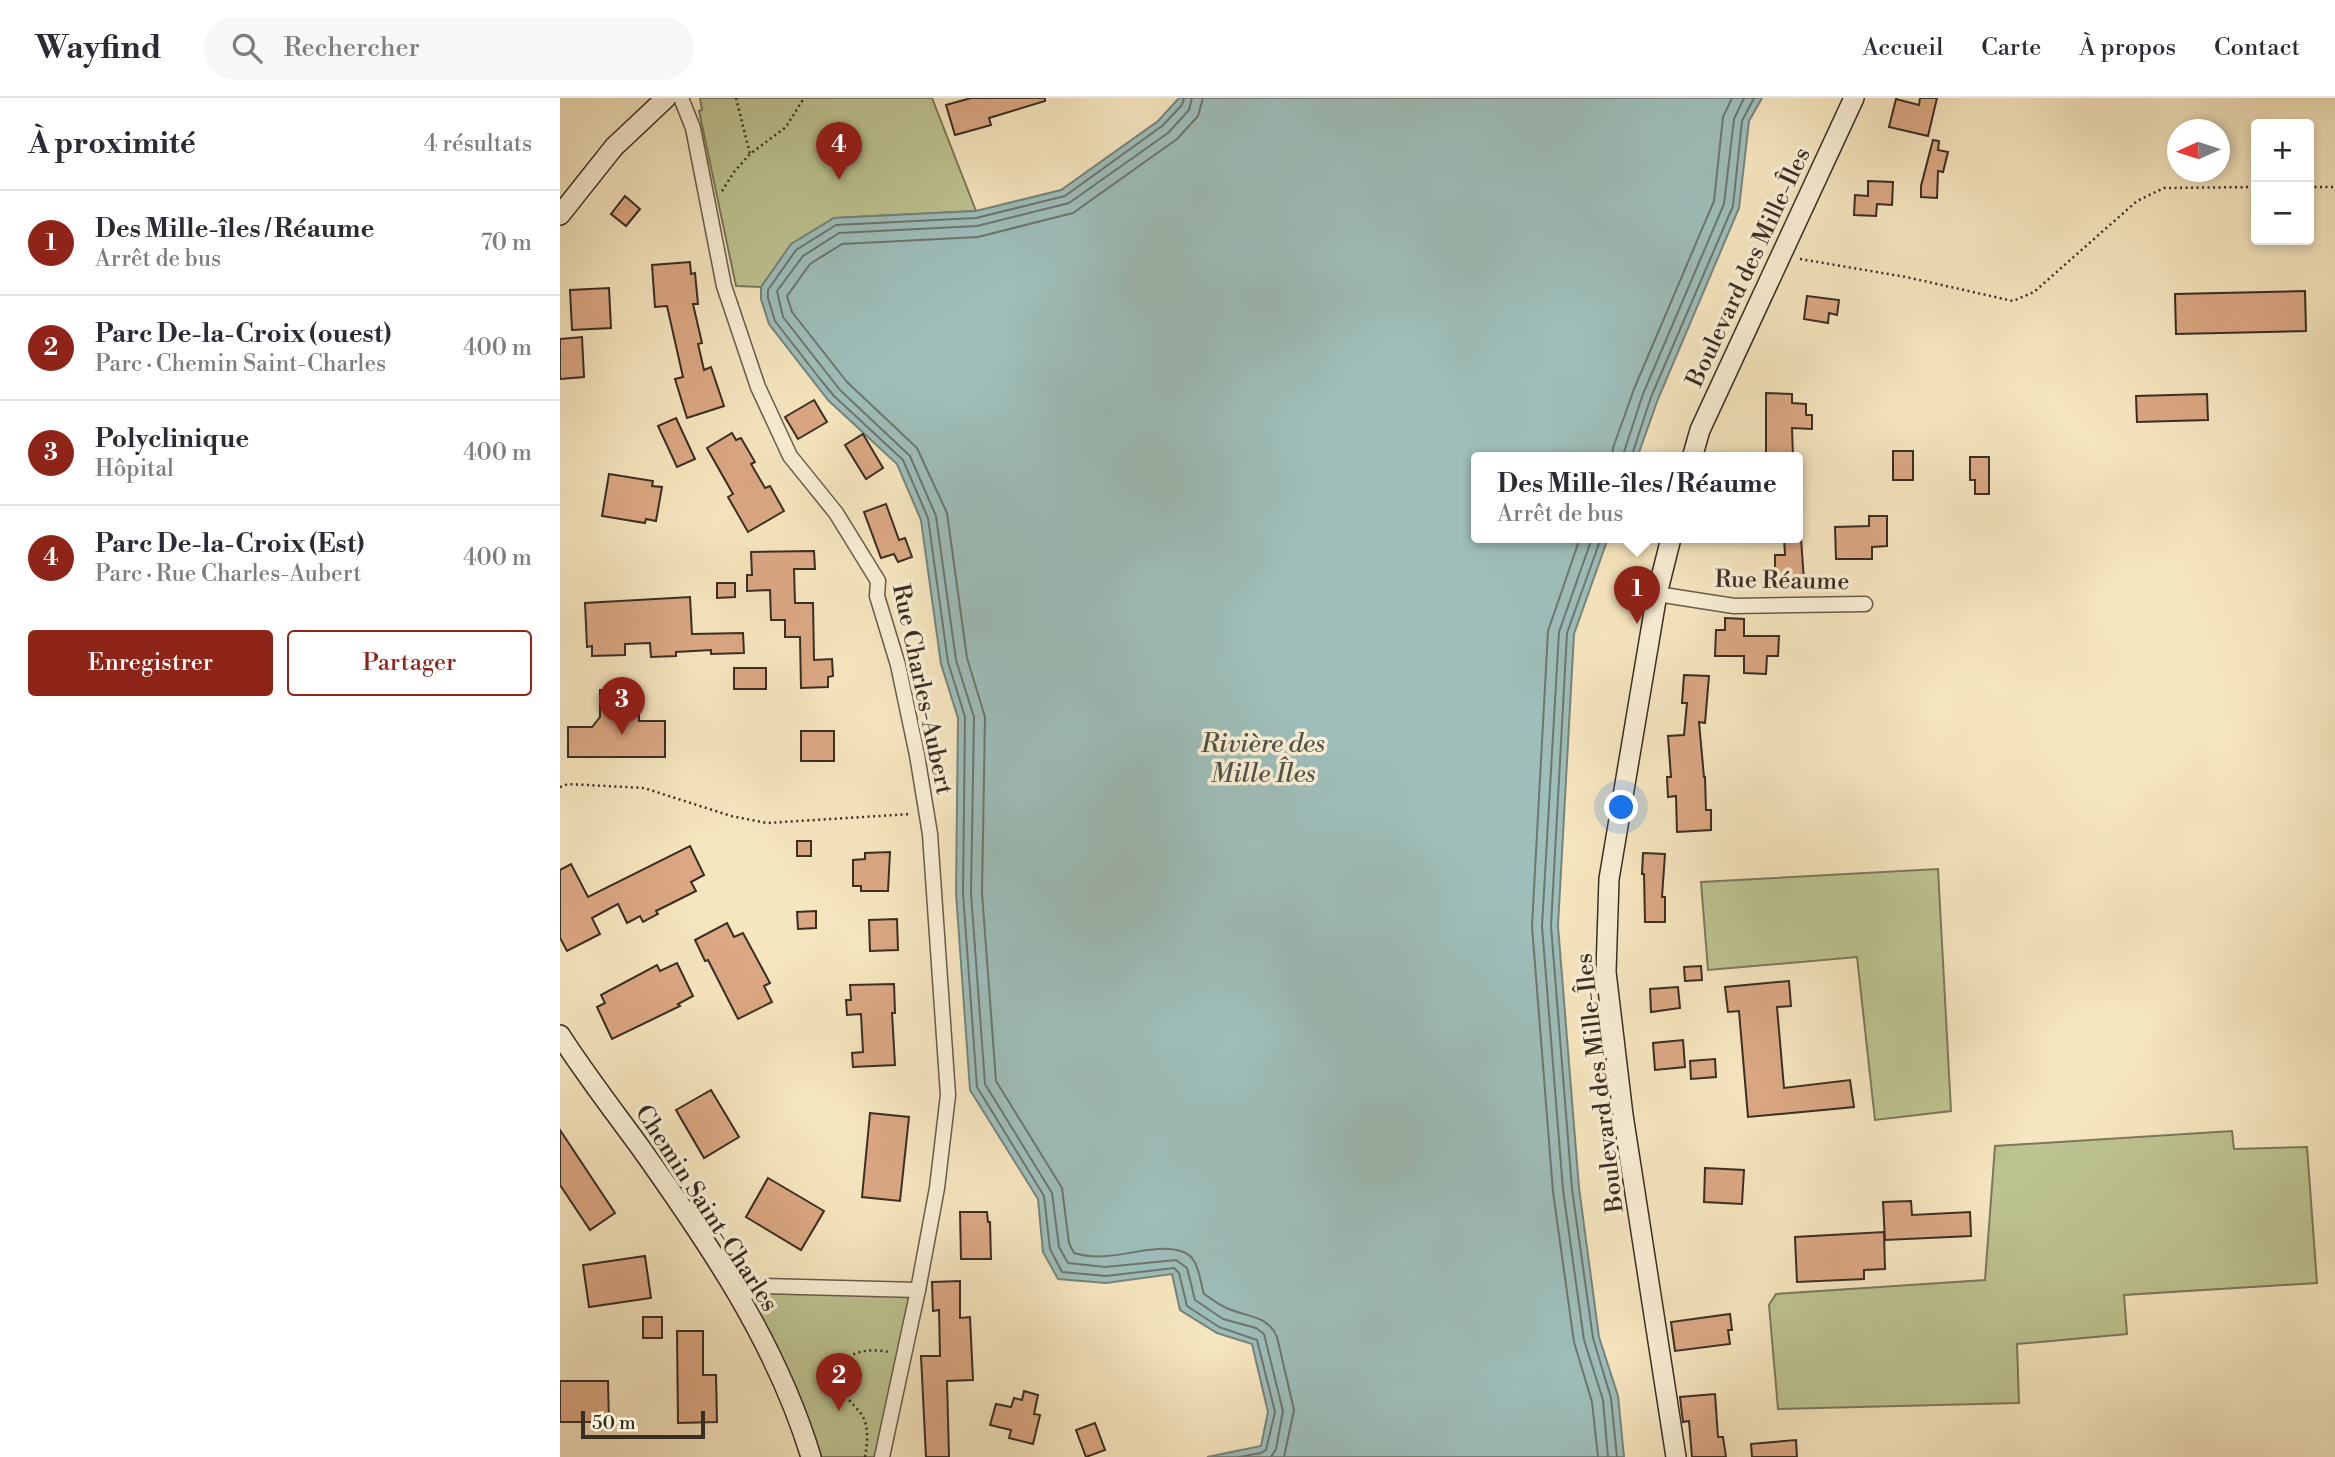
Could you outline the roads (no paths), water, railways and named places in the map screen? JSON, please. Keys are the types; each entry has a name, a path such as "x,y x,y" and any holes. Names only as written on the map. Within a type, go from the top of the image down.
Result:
{"street":[{"path":"560,215 614,146 666,98"},
{"name":"Rue Charles-Aubert","path":"681,98 693,128 724,286 758,387 790,456 836,513 878,581 877,596 898,664 926,813 932,854 948,1095 937,1188 882,1457"},
{"name":"Boulevard des Mille-Îles","path":"1694,452 1699,430 1854,98"},
{"name":"Boulevard des Mille-Îles","path":"1670,543 1657,594 1609,879 1606,972 1623,1115 1676,1457"},
{"name":"Rue Réaume","path":"1657,594 1734,606 1865,604"},
{"name":"Chemin Saint-Charles","path":"560,1035 658,1172 740,1296 774,1362 801,1425 808,1456"},
{"path":"740,1296 763,1286 918,1290"}],"water":[{"name":"Rivière des Mille Îles","path":"1179,98 1762,98 1749,121 1739,208 1658,399 1639,452 1471,452 1471,543 1606,543 1574,634 1558,926 1579,1188 1599,1337 1618,1396 1624,1457 1207,1457 1261,1446 1268,1412 1252,1344 1217,1333 1180,1310 1172,1274 1106,1283 1058,1279 1043,1252 1038,1199 970,1090 956,893 958,718 941,664 921,520 897,464 828,400 769,324 761,299 761,287 791,244 834,218 976,211 1061,190 1158,121"}],"place":[{"name":"Parc De-la-Croix (Est)","path":"839,180"},
{"name":"Des Mille-îles / Réaume","path":"1637,624"},
{"name":"Polyclinique","path":"622,735"},
{"name":"Parc De-la-Croix (ouest)","path":"839,1411"}]}
